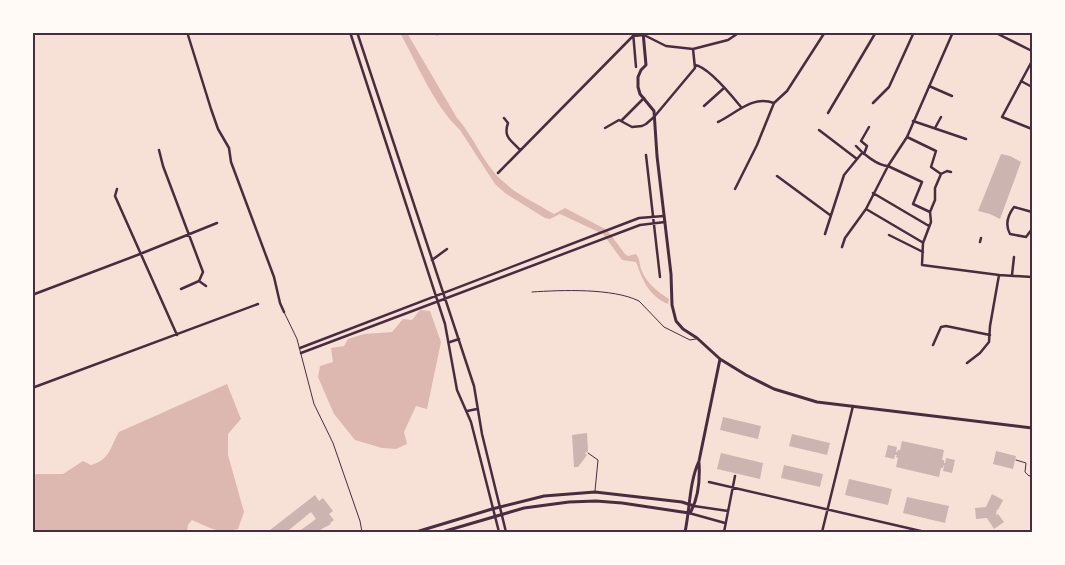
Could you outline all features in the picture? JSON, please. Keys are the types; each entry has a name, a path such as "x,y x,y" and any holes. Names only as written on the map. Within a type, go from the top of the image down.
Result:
{"street":[{"path":"350,32 439,302 450,342 457,390 471,422 499,532"},
{"path":"357,32 474,386 477,409 506,532"},
{"path":"498,173 633,34 644,34 666,46 693,49 728,40 740,32"},
{"path":"735,189 757,144 774,102 787,91 825,32"},
{"path":"828,113 876,32"},
{"path":"873,103 889,87 914,32"},
{"path":"842,247 845,238 866,209 888,166 907,137 953,32"},
{"path":"994,32 1032,51"},
{"path":"633,34 636,67"},
{"path":"644,34 646,66 641,70 638,77 638,87 654,111 657,156 671,274 672,305 676,321 683,329 697,338 720,359 746,375 774,388 817,402 978,423 1032,428"},
{"path":"188,35 210,109 218,129 229,148 231,162 274,277 284,312"},
{"path":"622,120 628,126 636,127 642,126 654,117 695,68 693,49"},
{"path":"1032,61 1002,117 1032,129"},
{"path":"694,65 701,67 742,106"},
{"path":"1021,81 1032,87"},
{"path":"929,86 952,96"},
{"path":"704,106 724,88"},
{"path":"605,128 617,120 622,120 644,98"},
{"path":"718,122 742,106 768,100 774,102"},
{"path":"377,116 383,114"},
{"path":"935,128 941,117"},
{"path":"504,118 508,123 506,135 520,150"},
{"path":"913,121 966,138"},
{"path":"825,234 844,175 863,153 866,146 861,141 869,127"},
{"path":"819,130 857,158"},
{"path":"907,137 936,151 930,167 940,174"},
{"path":"856,146 882,166 888,166 922,182 913,204 930,212"},
{"path":"159,150 163,166 190,233 203,272 199,281 181,289"},
{"path":"646,155 660,277"},
{"path":"940,174 951,172"},
{"path":"940,174 935,188 935,200 930,212 931,222 923,243 922,265 999,275 1032,277"},
{"path":"777,176 830,215"},
{"path":"117,189 115,196 177,335"},
{"path":"873,193 929,226"},
{"path":"1032,212 1014,207 1009,214 1007,229 1010,234 1026,237 1032,229"},
{"path":"866,209 923,243"},
{"path":"300,348 436,294 599,233 633,221 664,216"},
{"path":"633,221 635,227"},
{"path":"32,295 140,254 217,222"},
{"path":"301,353 445,300 604,238 635,227 665,222"},
{"path":"889,235 923,252"},
{"path":"432,261 447,249"},
{"path":"1012,276 1014,257"},
{"path":"967,363 980,353 989,342 999,275"},
{"path":"199,281 206,286"},
{"path":"32,388 258,304"},
{"path":"933,345 941,327 946,326 990,335"},
{"path":"450,342 459,339"},
{"path":"685,532 694,472 699,461 720,359"},
{"path":"822,532 853,406"},
{"path":"467,411 477,409"},
{"path":"689,513 694,506 700,471 699,461"},
{"path":"724,532 735,476"},
{"path":"709,482 924,532"},
{"path":"416,532 522,500 544,496 595,492 682,502 689,506 728,511"},
{"path":"522,500 524,508"},
{"path":"442,532 524,508 549,504 596,501 689,513 725,523"}],"lane":[{"path":"532,292 609,293 634,298 664,326 690,340 697,338"},
{"path":"284,312 297,338 314,404 333,443 360,521 362,532"},
{"path":"588,453 598,460 595,492"},
{"path":"1016,460 1026,463 1025,472 1029,476 1032,475"}],"shaded area":[{"path":"400,33 407,33 457,118 498,176 510,188 554,214 565,208 607,230 625,254 628,256 636,254 641,269 649,283 669,299 668,304 661,301 651,292 636,262 622,260 603,234 560,214 550,219 545,218 505,193 495,184 460,130 450,120 434,96"},
{"path":"420,310 430,311 441,342 427,409 416,406 404,432 407,444 396,449 382,448 355,440 334,414 318,377 320,366 333,362 331,348 344,346 348,339 364,334 392,332 403,319 412,320"},
{"path":"227,384 241,419 228,434 228,455 244,512 238,529 219,530 209,528 192,520 188,525 187,532 33,532 33,475 63,474 83,461 91,465 97,463 109,452 119,432"}],"building":[{"path":"1001,154 1021,162 1000,219 978,211"},
{"path":"723,417 761,426 758,439 720,430"},
{"path":"587,433 588,451 585,453 587,455 578,467 574,467 572,435"},
{"path":"792,434 830,443 827,455 789,446"},
{"path":"902,441 944,450 942,460 944,460 944,463 946,458 955,460 952,473 943,471 944,466 941,468 939,477 896,467 897,455 895,455 894,459 885,457 888,445 897,447 897,452 900,450"},
{"path":"996,451 1016,456 1013,469 993,464"},
{"path":"721,453 763,463 760,479 717,469"},
{"path":"784,465 823,474 820,487 781,478"},
{"path":"849,479 892,489 888,505 845,495"},
{"path":"992,494 1003,500 997,509 996,515 998,514 1004,522 994,529 987,518 976,519 975,508 986,507"},
{"path":"315,495 319,501 323,498 333,511 329,514 334,520 331,524 320,530 320,532 298,532 316,519 311,512 289,530 291,532 272,532 270,530"},
{"path":"907,497 949,506 945,523 903,513"}]}
